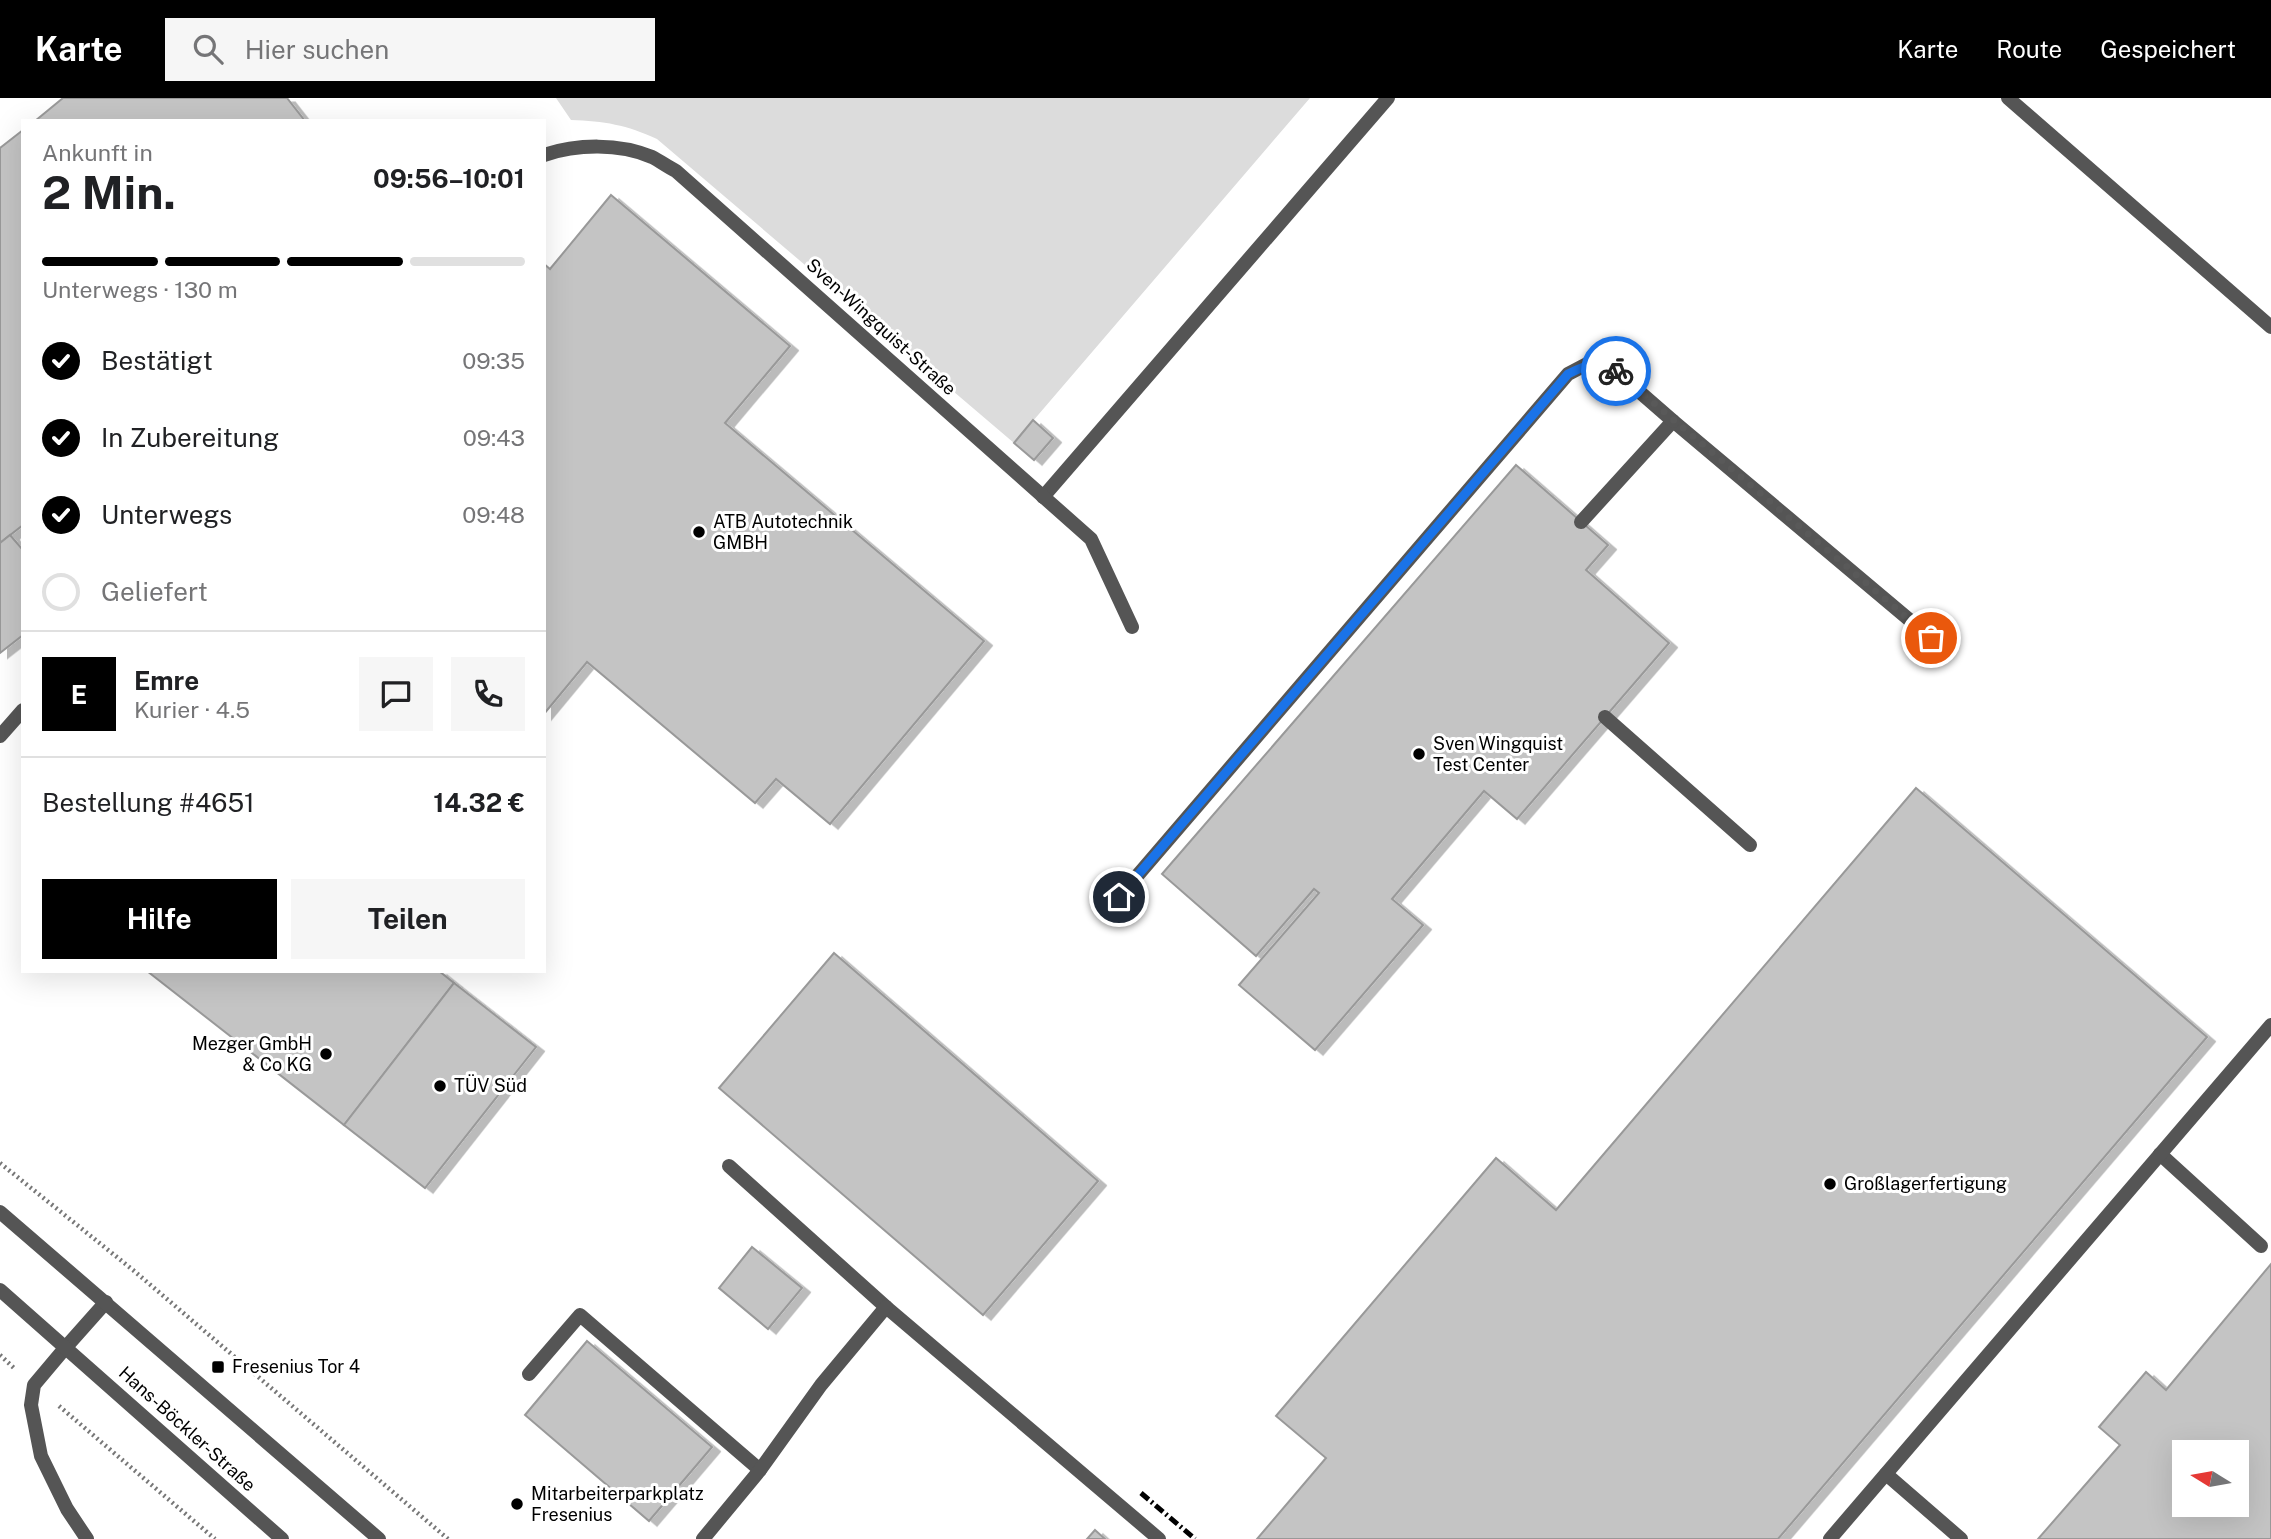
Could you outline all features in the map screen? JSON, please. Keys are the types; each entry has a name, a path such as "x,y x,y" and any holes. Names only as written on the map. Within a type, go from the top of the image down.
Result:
{"street":[{"path":"1043,497 1388,98"},
{"path":"2007,98 2271,327"},
{"name":"Sven-Wingquist-Straße","path":"546,154 586,146 617,149 651,157 676,171 1091,539 1132,627"},
{"path":"1119,897 1568,374 1589,363 1611,367 1931,638"},
{"path":"1581,522 1673,421"},
{"path":"0,736 21,712"},
{"path":"1605,717 1750,845"},
{"path":"1830,1539 2271,1026"},
{"path":"2160,1154 2261,1246"},
{"path":"729,1166 886,1307 1159,1539"},
{"path":"0,1212 379,1539"},
{"name":"Hans-Böckler-Straße","path":"0,1290 282,1539"},
{"path":"87,1539 67,1509 41,1456 31,1405 34,1385 106,1302"},
{"path":"703,1539 760,1470 821,1385 886,1307"},
{"path":"529,1374 580,1315 760,1470"},
{"path":"1886,1474 1961,1539"}],"path":[{"path":"0,1163 133,1270 448,1539"},
{"path":"0,1355 215,1539"}],"shaded area":[{"path":"556,98 1310,98 1014,443 657,139 615,125 571,120"}],"building":[{"path":"63,98 287,98 303,119 37,119"},
{"path":"21,132 21,527 0,543 0,148"},
{"name":"ATB Autotechnik GMBH","path":"611,195 790,346 725,423 984,641 830,824 776,779 755,803 587,662 546,712 546,266 550,269"},
{"path":"1033,420 1053,438 1034,460 1014,443"},
{"name":"Sven Wingquist Test Center","path":"1516,465 1608,545 1586,570 1669,643 1517,819 1484,791 1392,899 1423,925 1315,1050 1239,985 1319,893 1314,889 1256,956 1162,874"},
{"path":"10,535 21,548 21,637 0,653 0,543"},
{"name":"Großlagerfertigung","path":"1916,788 2207,1037 1778,1539 1257,1539 1326,1458 1276,1416 1496,1158 1556,1210"},
{"path":"834,953 1098,1181 983,1315 719,1088"},
{"name":"Mezger GmbH & Co KG","path":"150,973 442,973 454,983 344,1125"},
{"name":"TÜV Süd","path":"454,983 536,1047 425,1188 344,1125"},
{"path":"752,1247 802,1288 768,1329 719,1288"},
{"path":"2271,1264 2271,1539 2038,1539 2120,1445 2099,1427 2146,1372 2166,1390"},
{"path":"587,1341 712,1447 649,1521 525,1415"},
{"path":"1095,1530 1105,1539 1087,1539"}],"railway":[{"path":"1141,1493 1195,1539"}],"way so far":[{"path":"1616,371 1931,638"}],"place":[{"name":"ATB Autotechnik GMBH","path":"699,532"},
{"name":"Sven Wingquist Test Center","path":"1419,754"},
{"name":"Mezger GmbH & Co KG","path":"326,1054"},
{"name":"TÜV Süd","path":"440,1086"},
{"name":"Großlagerfertigung","path":"1830,1184"},
{"name":"Fresenius Tor 4","path":"218,1367"},
{"name":"Mitarbeiterparkplatz Fresenius","path":"517,1504"}],"route":[{"path":"1119,897 1568,374 1589,363 1611,367 1616,371"}]}
